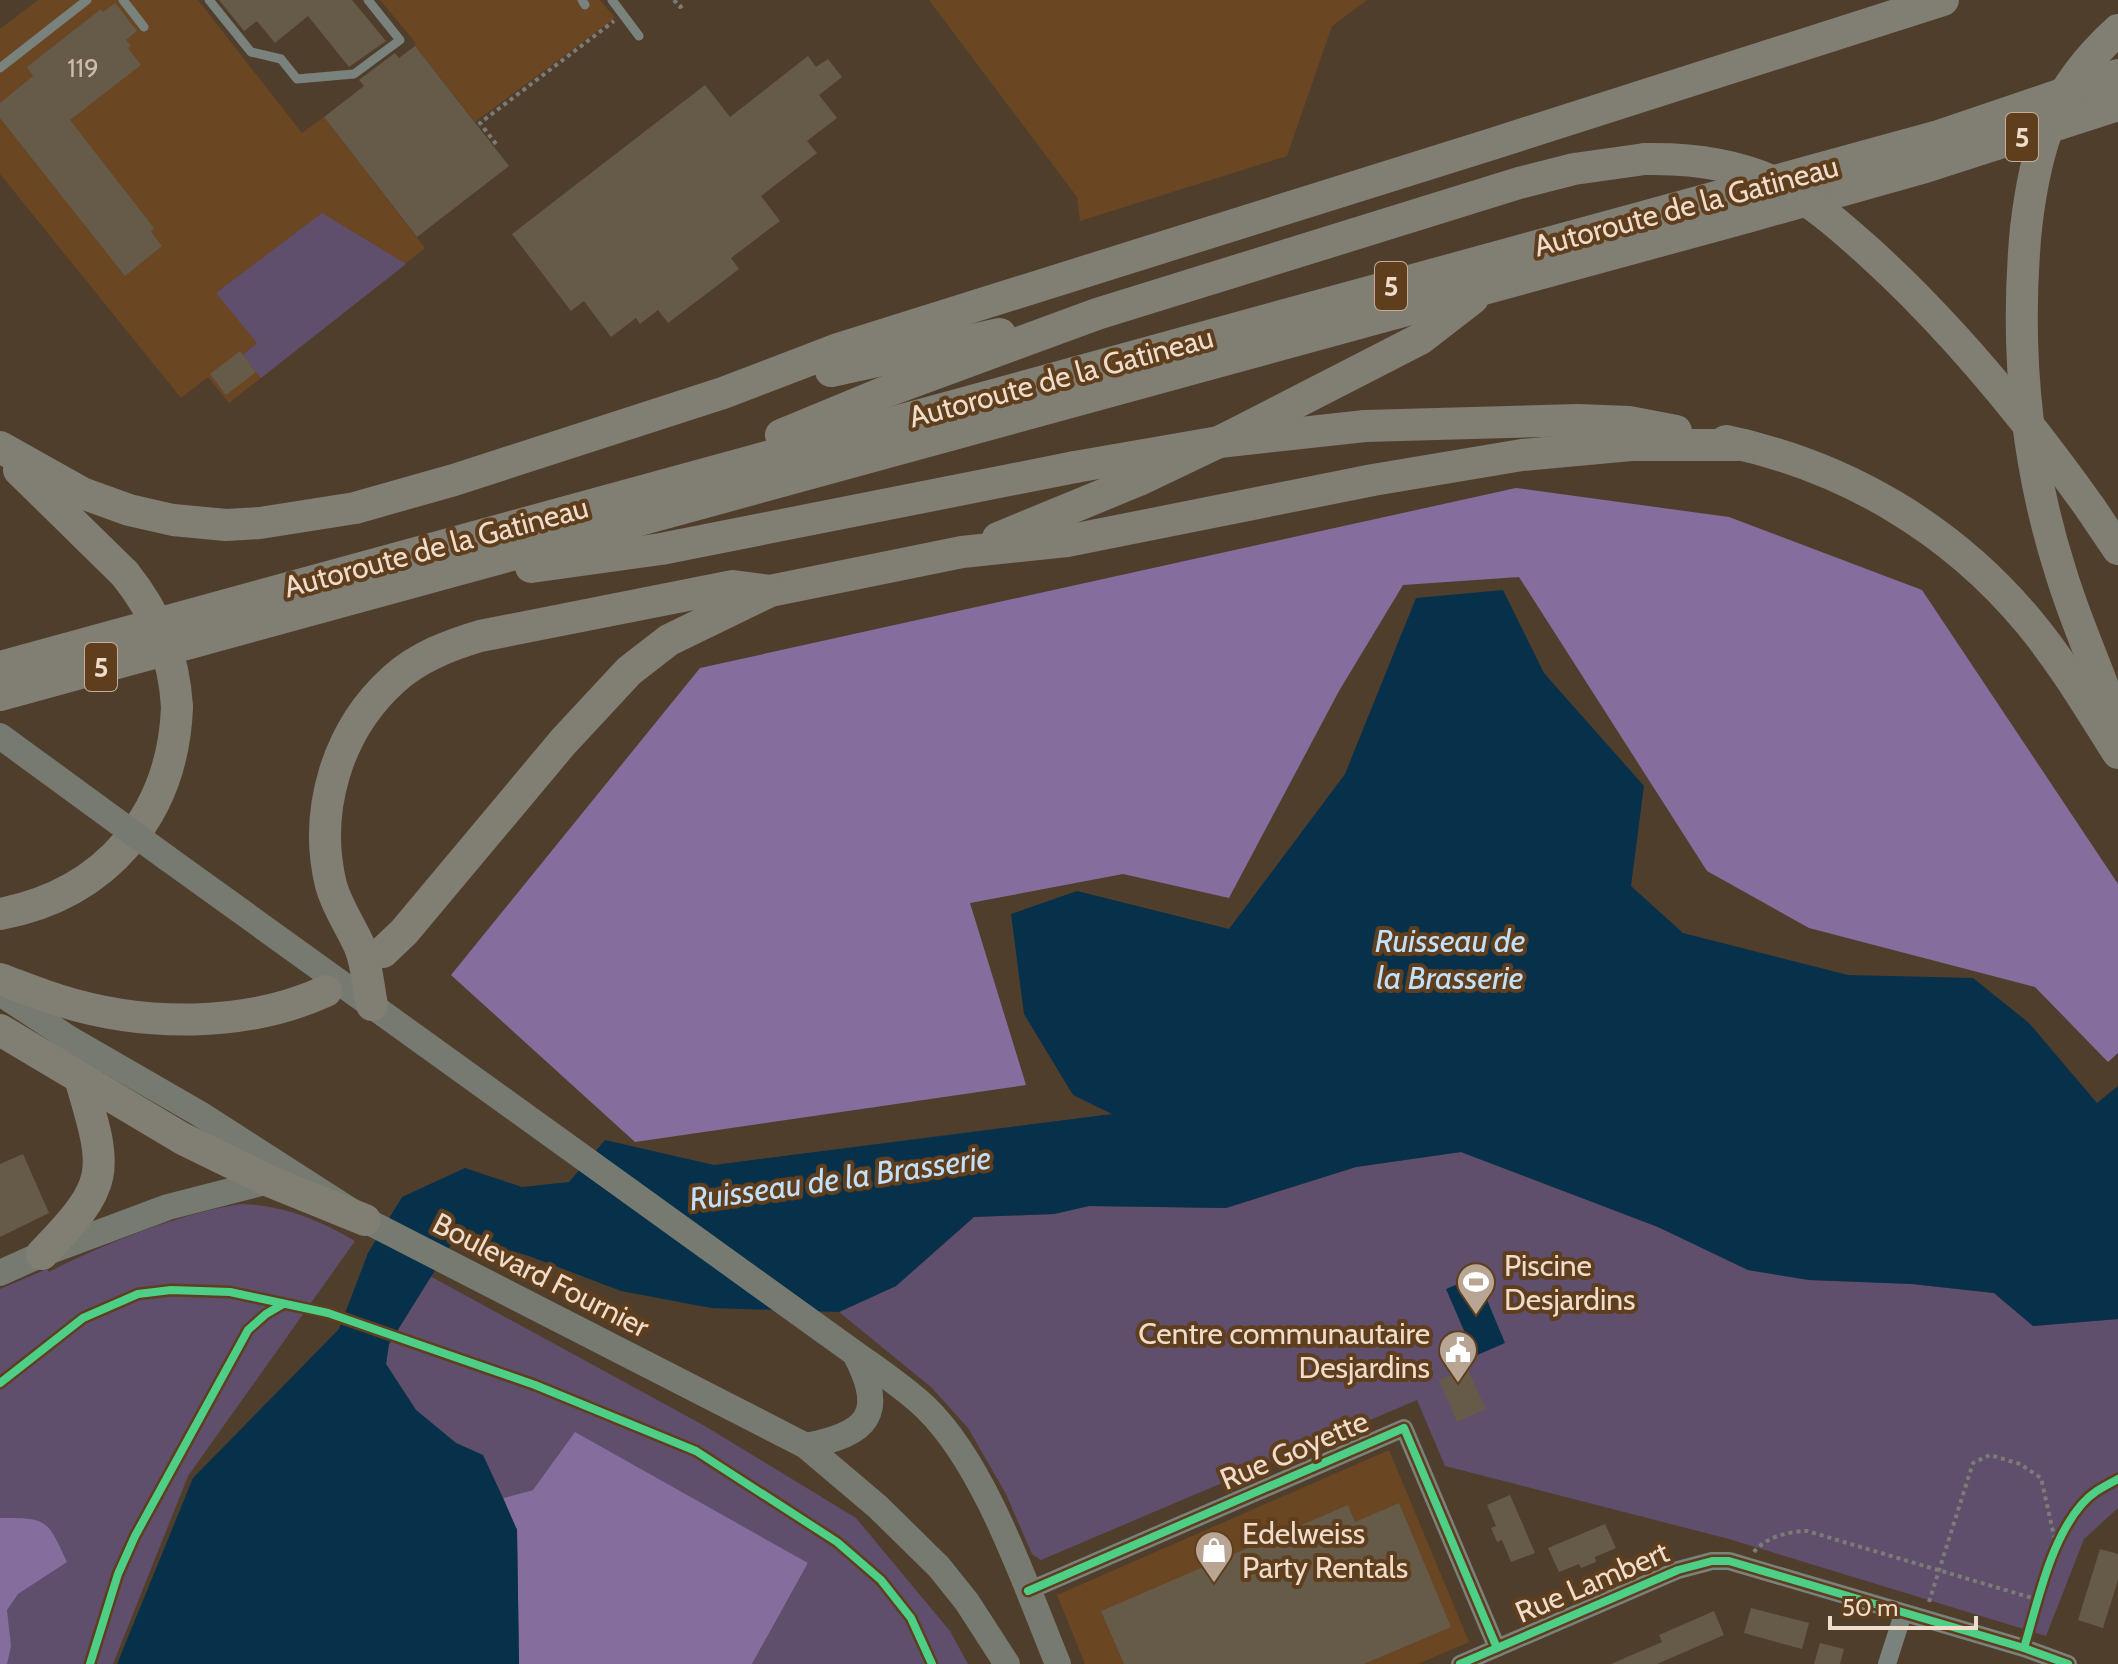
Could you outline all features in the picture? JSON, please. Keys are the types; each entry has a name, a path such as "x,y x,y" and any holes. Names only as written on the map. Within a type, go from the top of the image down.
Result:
{"highway":[{"path":"0,449 82,493 129,510 190,522 260,523 320,516 410,494 723,393 838,349 1943,0"},
{"path":"2118,30 2083,67 2051,118 2035,167 2022,282 2026,411 2034,468 2060,571 2118,728"},
{"name":"Autoroute de la Gatineau","path":"0,667 1939,136 2118,75"},
{"name":"Autoroute de la Gatineau","path":"0,695 1925,167 2118,105"},
{"path":"661,485 885,392 1097,314 1519,183 1574,169 1645,159 1692,160 1731,166 1783,186 1818,209 1882,264 1962,346 2030,427 2118,549"},
{"path":"962,552 1128,485 1215,444 1420,339 1484,289"},
{"path":"723,393 1097,314"},
{"path":"401,585 661,549 1075,467 1219,442 1365,426 1497,421 1629,422 1744,445 1809,464 1848,481 1904,512 1958,551 2002,593 2043,639 2118,753"},
{"path":"383,952 404,932 563,742 629,671 669,640 770,591 962,552 1067,541 1344,485 1522,455 1631,445 1744,445"},
{"path":"0,449 125,574 145,601 162,634 170,659 177,707 174,745 165,780 151,810 133,837 102,868 76,887 47,901 0,914"},
{"path":"372,1005 360,947 332,888 325,830 328,795 341,753 355,726 384,689 420,660 451,645 480,636 733,586 770,591"},
{"path":"2,984 89,1008 176,1019 258,1013 286,1007 326,991"},
{"path":"0,1030 163,1129 269,1181 365,1220"},
{"path":"42,1254 80,1212 98,1176 98,1139 81,1081"}],"main road":[{"path":"0,736 853,1352 926,1408 958,1447 994,1514 1058,1664"},
{"name":"Boulevard Fournier","path":"2,984 70,1039 200,1114 365,1220 806,1446 878,1507 939,1567 967,1602 1007,1664"},
{"path":"0,1273 42,1254 184,1202 269,1181"},
{"path":"806,1446 844,1437 857,1430 865,1420 870,1409 866,1375 853,1352"}],"street":[{"name":"Rue Goyette","path":"1028,1591 1404,1428 1497,1648"},
{"name":"Rue Lambert","path":"1460,1664 1678,1570 1712,1561 1745,1564 2068,1664"},
{"path":"1887,1664 1903,1614"}],"lane":[{"path":"0,68 87,0"},
{"path":"123,0 144,27"},
{"path":"209,0 251,52 281,59 297,79 354,74 400,40 368,0"},
{"path":"612,0 639,36"}],"path":[{"path":"674,0 680,7 685,4"},
{"path":"496,144 480,123 623,14"},
{"path":"1922,1620 1940,1573 1973,1463 1990,1455 2020,1464 2041,1478 2054,1536 2060,1543 2067,1528"},
{"path":"1745,1564 1760,1544 1795,1531 1807,1531 2039,1600"},
{"path":"2036,1611 2043,1587"}],"shaded area":[{"path":"38,0 198,0 302,133 324,117 425,248 229,403 208,377 181,398 0,174 0,29"},
{"path":"380,0 600,0 615,18 475,122"},
{"path":"929,0 1367,0 1332,26 1287,156 1080,221 1077,197"},
{"path":"322,213 406,264 261,378 243,355 257,343 216,293"},
{"path":"1516,488 1729,517 1922,590 2118,884 2118,1053 2108,1062 2035,987 1809,928 1707,871 1519,577 1403,585 1339,691 1229,898 1123,874 970,903 1026,1085 635,1142 451,975 700,668"},
{"path":"1461,1152 1658,1227 1748,1270 1809,1280 1912,1284 1994,1293 2034,1326 2118,1319 2118,1508 2084,1539 2046,1636 1729,1539 1445,1466 1417,1400 1041,1560 1032,1554 1006,1494 968,1428 931,1387 839,1312 896,1286 974,1217 1054,1214 1089,1206 1226,1208 1356,1167"},
{"path":"243,1204 301,1215 355,1241 188,1476 113,1664 0,1664 0,1289 47,1269 49,1272 144,1230"},
{"path":"430,1276 705,1426 856,1518 950,1631 968,1664 752,1664 808,1563 533,1490 503,1498 482,1455 456,1443 416,1410 386,1364 389,1344"},
{"path":"575,1432 808,1563 752,1664 519,1664 517,1530 503,1498 533,1490"},
{"path":"1389,1450 1469,1642 1418,1664 1085,1664 1057,1595"},
{"path":"0,1518 28,1519 44,1524 55,1537 67,1562 18,1594 7,1610 11,1646 7,1664 0,1664"}],"water":[{"name":"Ruisseau de la Brasserie","path":"1503,590 1544,673 1644,786 1631,886 1683,933 1848,975 1973,978 2029,1023 2097,1103 2118,1086 2118,1319 2033,1326 1994,1293 1912,1284 1809,1280 1748,1270 1658,1227 1461,1152 1356,1167 1226,1208 1089,1206 1054,1214 974,1217 896,1286 839,1312 711,1308 621,1291 529,1256 468,1238 454,1240 389,1344 386,1364 416,1410 456,1443 483,1455 503,1498 517,1530 519,1664 117,1664 193,1478 339,1329 368,1253 402,1197 465,1168 522,1187 569,1182 605,1140 714,1165 1112,1114 1073,1095 1024,1014 1011,914 1077,891 1229,929 1345,774 1416,598"},
{"name":"Piscine Desjardins","path":"1477,1276 1505,1343 1475,1356 1446,1289"}],"building":[{"path":"219,0 352,0 386,41 349,67 308,16 275,43 257,21 244,31"},
{"path":"115,3 137,31 126,40 131,46 128,48 141,65 70,120 154,228 151,232 162,246 125,276 0,118 0,103 33,76 27,67 101,9 103,12"},
{"path":"415,46 509,166 417,237 324,117 364,86 359,80 395,53 399,58"},
{"path":"808,56 816,67 828,59 842,77 819,95 837,118 807,141 817,153 761,196 780,221 731,258 739,269 668,323 658,310 640,324 636,318 611,337 584,301 571,311 512,234 705,85 730,117"},
{"path":"240,351 256,372 226,395 210,374"},
{"path":"23,1154 49,1213 0,1237 0,1164"},
{"name":"Centre communautaire Desjardins","path":"1467,1367 1486,1409 1457,1422 1439,1380"},
{"path":"1510,1495 1535,1553 1511,1562 1502,1540 1497,1542 1491,1528 1496,1526 1487,1505"},
{"path":"1399,1503 1451,1627 1364,1664 1124,1664 1101,1611 1348,1505 1355,1522"},
{"path":"1605,1524 1616,1548 1595,1557 1596,1562 1581,1568 1579,1564 1559,1572 1548,1548"},
{"path":"2100,1549 2118,1554 2118,1580 2103,1628 2078,1620"},
{"path":"1751,1608 1809,1623 1802,1649 1744,1633"},
{"path":"1714,1611 1724,1635 1657,1664 1611,1664 1662,1642 1659,1635"},
{"path":"1820,1643 1844,1649 1840,1664 1814,1664"}],"cycle path":[{"path":"0,1383 83,1318 138,1294 171,1290 230,1292 328,1313 535,1385 696,1451 837,1542 881,1580 911,1618 932,1664"},
{"path":"90,1664 118,1574 135,1536 248,1330 283,1304"},
{"path":"1028,1591 1404,1428 1497,1648"},
{"path":"2024,1648 2046,1572 2061,1536 2086,1500 2118,1479"},
{"path":"1460,1664 1678,1570 1712,1561 1729,1561 2024,1648 2068,1664"}],"place":[{"name":"Piscine Desjardins","path":"1476,1316"},
{"name":"Centre communautaire Desjardins","path":"1458,1384"},
{"name":"Edelweiss Party Rentals","path":"1214,1584"}]}
